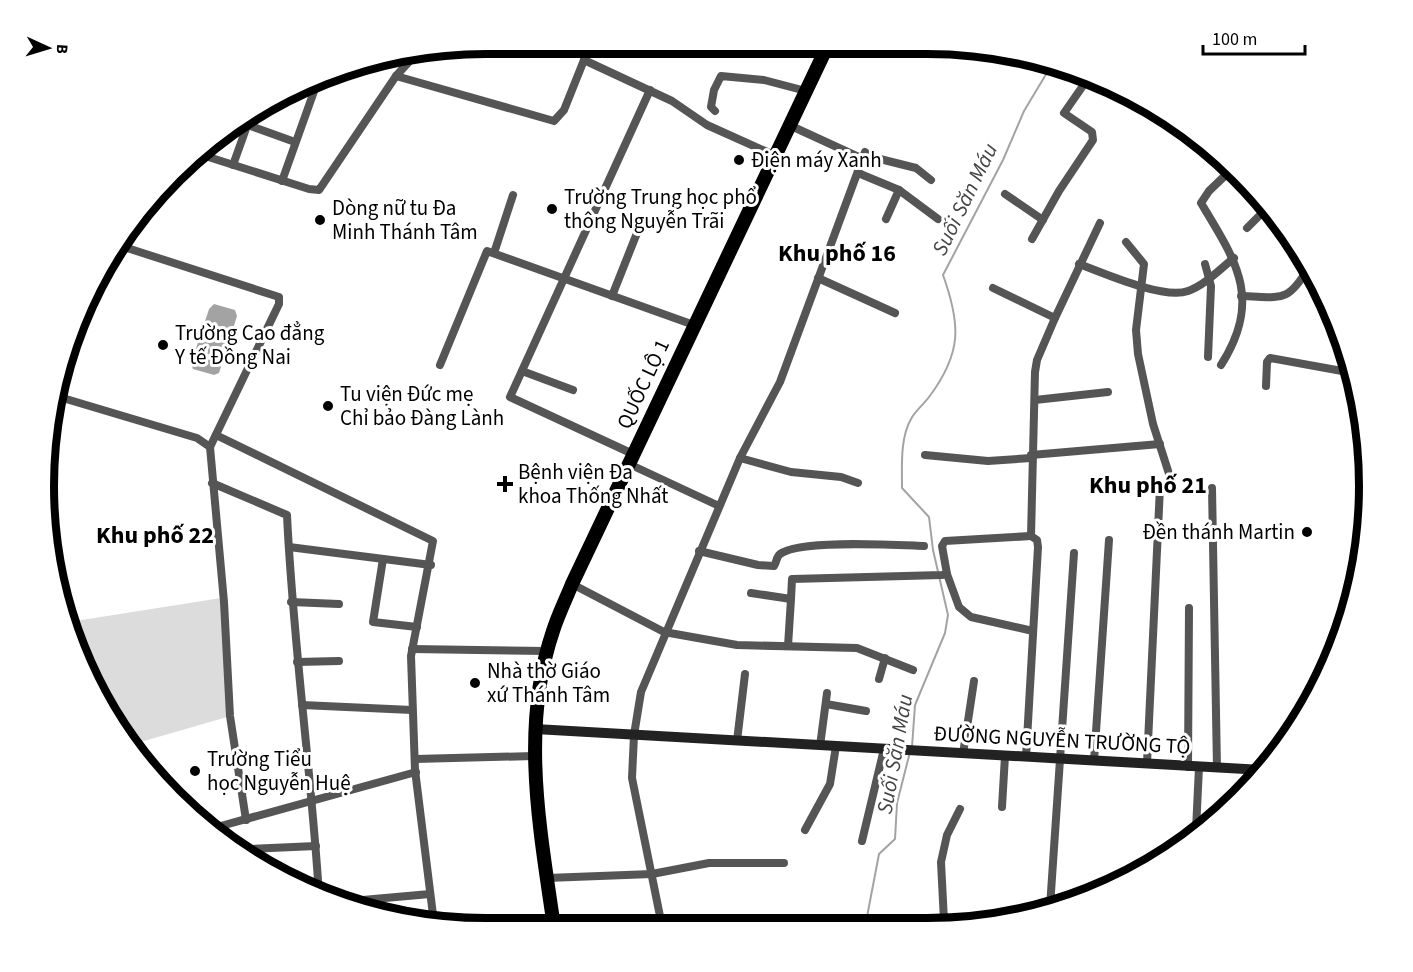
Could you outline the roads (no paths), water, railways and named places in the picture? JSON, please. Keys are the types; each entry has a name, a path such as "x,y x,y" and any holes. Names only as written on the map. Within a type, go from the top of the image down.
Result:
{"highway":[{"name":"QUỐC LỘ 1","path":"553,918 534,781 535,729 547,651 572,584 824,54"}],"main road":[{"name":"ĐƯỜNG NGUYỄN TRƯỜNG TỘ","path":"535,729 1253,770"}],"street":[{"path":"396,76 554,121 564,110 587,54"},
{"path":"584,60 672,101 707,125 774,155"},
{"path":"207,156 282,181 319,190 396,76 410,61"},
{"path":"715,111 711,107 712,99 721,75 764,80 806,91"},
{"path":"1032,239 1093,140 1092,132 1064,113 1084,84"},
{"path":"282,181 295,142 309,112 315,90"},
{"path":"650,90 510,397 719,506"},
{"path":"249,125 295,142"},
{"path":"789,125 864,155 916,168 931,180"},
{"path":"233,165 248,126"},
{"path":"660,918 633,795 634,735 641,692 664,633 740,458 780,382 864,155"},
{"path":"858,173 899,190 938,219"},
{"path":"1221,364 1235,340 1241,317 1241,285 1234,258 1201,203 1209,191 1226,175"},
{"path":"886,219 899,190"},
{"path":"1005,194 1043,220"},
{"path":"494,253 513,195"},
{"path":"1247,228 1262,213"},
{"path":"1031,536 1031,457 1037,360 1079,264 1100,223"},
{"path":"612,296 637,233"},
{"path":"1126,242 1144,264 1136,330 1138,354 1148,403 1171,480 1160,487 1147,764"},
{"path":"126,248 279,297 279,304 210,447 225,614 230,716 246,820"},
{"path":"440,365 486,251 694,325"},
{"path":"1079,264 1140,286 1183,292 1210,277 1234,258"},
{"path":"1205,264 1210,277 1208,357"},
{"path":"1241,297 1279,297 1293,291 1304,275"},
{"path":"818,278 895,314"},
{"path":"993,288 1055,318"},
{"path":"1266,386 1267,361 1270,358 1343,371"},
{"path":"522,371 573,390"},
{"path":"1035,400 1108,392"},
{"path":"63,398 197,438 210,447"},
{"path":"216,435 433,542 431,565 412,649 412,710 416,772 433,914"},
{"path":"925,455 988,461 1160,444"},
{"path":"740,458 790,472 841,477 858,483"},
{"path":"213,483 287,515 291,602 313,803 318,884"},
{"path":"1212,488 1217,768"},
{"path":"1026,758 1038,546 1037,540 1031,536 945,541 942,546 941,575 959,607 971,617 1033,630"},
{"path":"1094,761 1109,540"},
{"path":"699,551 758,565 774,566 778,556 784,552 820,545 924,546"},
{"path":"289,547 431,565"},
{"path":"1050,900 1058,759 1074,553"},
{"path":"383,559 373,622 417,627"},
{"path":"789,646 792,579 941,575"},
{"path":"572,584 664,633 737,645 857,648 913,670"},
{"path":"751,593 791,599"},
{"path":"291,602 339,604"},
{"path":"1189,608 1196,824"},
{"path":"412,649 547,651"},
{"path":"879,679 885,658"},
{"path":"297,662 339,661"},
{"path":"737,741 745,674"},
{"path":"963,754 974,681"},
{"path":"820,746 827,693"},
{"path":"826,704 866,711"},
{"path":"302,705 412,710"},
{"path":"805,830 830,784 836,746"},
{"path":"862,841 884,749"},
{"path":"415,759 534,756"},
{"path":"1002,807 1005,756"},
{"path":"220,827 313,803 416,772"},
{"path":"944,917 941,862 947,835 960,809"},
{"path":"252,849 316,846"},
{"path":"547,878 652,874 709,862 784,863"},
{"path":"364,900 430,894"}],"waterway":[{"name":"Suối Săn Máu","path":"912,747 915,705 945,633 948,615 933,550 929,517 902,488 902,452 905,435 913,416 940,381 953,352 955,324 943,275 1003,160 1024,111 1048,72"},
{"name":"Suối Săn Máu","path":"867,918 879,854 895,839 897,803 910,752"}],"place":[{"name":"Điện máy Xanh","path":"739,160"},
{"name":"Trường Trung học phổ thông Nguyễn Trãi","path":"552,209"},
{"name":"Dòng nữ tu Đa Minh Thánh Tâm","path":"320,220"},
{"name":"Trường Cao đẳng Y tế Đồng Nai","path":"163,345"},
{"name":"Tu viện Đức mẹ Chỉ bảo Đàng Lành","path":"328,406"},
{"name":"Bệnh viện Đa khoa Thống Nhất","path":"505,484"},
{"name":"Đền thánh Martin","path":"1307,532"},
{"name":"Nhà thờ Giáo xứ Thánh Tâm","path":"475,683"},
{"name":"Trường Tiểu học Nguyễn Huệ","path":"195,771"}],"district":[{"name":"Khu phố 16","path":"837,253"},
{"name":"Khu phố 21","path":"1148,485"},
{"name":"Khu phố 22","path":"155,535"}]}
